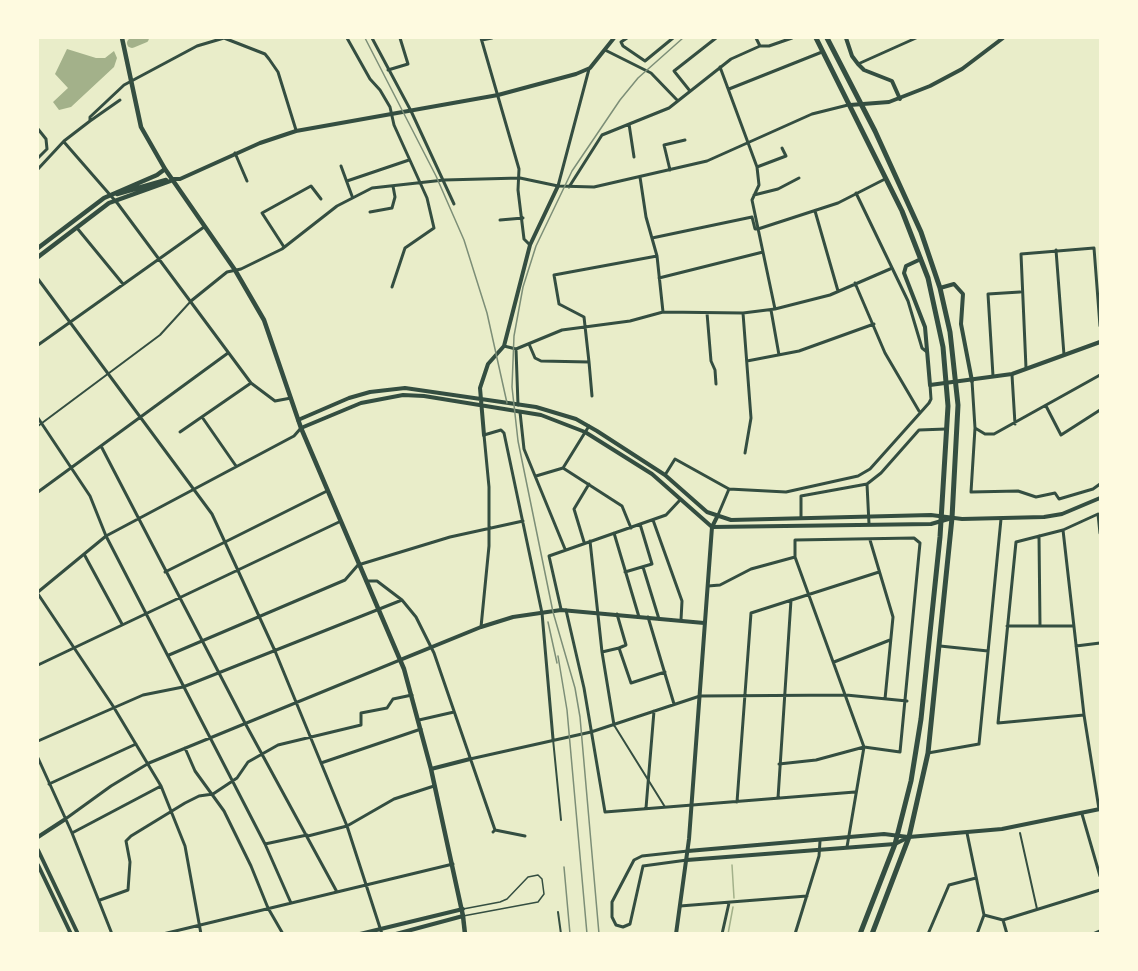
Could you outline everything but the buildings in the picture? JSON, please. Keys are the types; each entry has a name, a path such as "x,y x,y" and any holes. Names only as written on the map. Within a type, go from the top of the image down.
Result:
{"highway":[{"path":"816,38 850,105 921,259 938,315 943,347 948,429 942,515 921,719 911,781 895,844 860,933"},
{"path":"827,38 861,104 921,232 940,288 950,332 958,405 952,518 928,753 909,837 872,933"}],"main road":[{"path":"122,38 141,127 172,180 235,270 264,320 301,428 339,522 400,660 412,695 431,769 463,909 465,933"},
{"path":"38,248 108,195 158,175 165,169"},
{"path":"108,195 160,180 172,180"},
{"path":"38,256 98,209 172,180"}],"street":[{"path":"347,38 370,79 380,90 392,114 409,160 428,198 434,228 405,248 392,287"},
{"path":"372,38 411,111 454,204"},
{"path":"388,70 408,64 400,38"},
{"path":"492,38 481,39 520,178 518,189 524,239 530,245"},
{"path":"481,627 489,546 488,478 479,398 488,364 504,345 530,245 558,186 590,68 614,38"},
{"path":"627,38 621,42 623,46 645,61 674,38"},
{"path":"690,91 674,71 716,38"},
{"path":"756,38 760,46"},
{"path":"569,187 602,135 669,108 720,67 760,46 769,46 783,38 792,38"},
{"path":"846,38 852,56 858,64 864,70 892,81 900,99"},
{"path":"858,64 916,38"},
{"path":"39,424 159,335 191,301 227,272 284,248 352,196 379,187 444,180 520,178 558,186 594,187 670,170 707,160 812,114 850,105 880,104 900,99 947,78 1003,38"},
{"path":"90,121 90,117 130,82 197,46 217,39 231,39 265,54 269,59 278,72 296,131"},
{"path":"605,50 651,73 678,101"},
{"path":"729,89 823,52"},
{"path":"720,67 757,167 759,185 752,200 763,252 779,355"},
{"path":"172,180 180,179 235,153 296,131 498,96 590,68"},
{"path":"38,169 64,141 120,100"},
{"path":"629,124 634,157"},
{"path":"38,129 46,139 48,148"},
{"path":"670,170 664,146 685,140"},
{"path":"64,141 159,259 251,383 274,401 291,398"},
{"path":"48,148 55,149"},
{"path":"38,158 48,148"},
{"path":"757,167 786,156 782,148"},
{"path":"235,153 247,182"},
{"path":"347,181 409,160"},
{"path":"341,166 352,196"},
{"path":"640,177 651,238 657,256 663,312"},
{"path":"754,195 778,189 799,178"},
{"path":"758,229 815,211 885,179"},
{"path":"284,248 262,213 311,186 321,199"},
{"path":"370,212 392,208 395,197 393,186"},
{"path":"856,194 890,269 908,301 922,348 927,352"},
{"path":"815,211 838,291"},
{"path":"651,238 752,216 755,229 758,229"},
{"path":"500,220 523,218"},
{"path":"76,226 123,284"},
{"path":"38,345 204,227"},
{"path":"1026,368 1021,254 1094,248 1101,326"},
{"path":"1056,250 1064,355"},
{"path":"658,278 763,252"},
{"path":"592,396 584,317 559,304 554,275 657,256"},
{"path":"664,475 675,459 729,489 786,492 858,476 870,469 931,399 932,385 925,327 904,273 906,266 921,259"},
{"path":"504,345 516,350 562,330 630,321 663,312 743,313 773,310 838,291 890,269"},
{"path":"38,279 212,514 275,651 321,763 346,826 381,931"},
{"path":"855,283 885,353 919,411"},
{"path":"940,288 954,284 963,294 961,324 972,381 975,428 971,492 1017,491 1036,497 1055,493 1059,499 1101,484"},
{"path":"993,376 988,294 1021,291"},
{"path":"707,313 711,362 715,370 716,384"},
{"path":"743,313 751,418 745,453"},
{"path":"747,361 800,351 874,324"},
{"path":"932,385 1012,374 1101,342"},
{"path":"529,344 535,358 541,362 589,362"},
{"path":"516,350 518,405"},
{"path":"38,492 228,353"},
{"path":"1012,374 1015,424"},
{"path":"975,428 985,434 994,434 1100,376"},
{"path":"180,432 251,383"},
{"path":"298,420 349,398 387,390 420,389 554,411 589,426 664,475 694,504 717,517 731,520 942,515 952,518 1001,519 1062,514 1101,498"},
{"path":"201,933 185,846 161,786 113,706 38,593 106,536 140,520 294,436 301,428 346,408 383,398 424,396 541,416 585,432 652,474 712,527 941,522 952,518"},
{"path":"1046,406 1061,435 1100,411"},
{"path":"520,412 524,449 565,549"},
{"path":"202,417 236,466"},
{"path":"38,418 39,424 72,467 90,496 106,536 265,844 291,903"},
{"path":"536,476 563,468 589,426"},
{"path":"801,518 801,496 867,484 881,473 919,430 948,429"},
{"path":"484,435 501,430 504,433 542,613 561,820"},
{"path":"101,446 165,572 337,892"},
{"path":"563,468 622,506 631,528"},
{"path":"584,542 574,509 589,484"},
{"path":"867,484 869,524"},
{"path":"676,933 692,806 712,527 729,489"},
{"path":"165,572 327,492"},
{"path":"680,500 666,516 584,542 549,556 564,610 591,732 603,810 605,812 692,806 855,792"},
{"path":"1084,715 998,723 1016,542 1063,531 1098,514 1101,533"},
{"path":"928,753 979,744 1001,519"},
{"path":"169,655 345,580 358,565 523,520"},
{"path":"653,520 682,600 681,620"},
{"path":"38,665 339,522"},
{"path":"625,572 652,564 640,524"},
{"path":"909,837 895,844 687,860 643,866 630,924 623,927 616,925 612,917 612,902 634,860 646,855 898,834 909,837 967,833 1100,809 1084,715 1063,531"},
{"path":"614,533 639,617"},
{"path":"1040,536 1040,626"},
{"path":"779,764 816,760 864,747 900,752 907,701 920,543 914,538 795,540 795,557 864,747 847,847"},
{"path":"870,540 893,617 885,699"},
{"path":"590,541 602,652 614,725 665,807"},
{"path":"84,554 123,624"},
{"path":"708,586 720,585 751,569 795,557"},
{"path":"643,567 659,619"},
{"path":"737,802 751,613 879,572"},
{"path":"365,581 372,579 377,581 402,600 416,617 431,648 494,831 525,836"},
{"path":"38,741 113,706 143,695 183,687 402,600"},
{"path":"777,798 791,600"},
{"path":"38,837 111,786 149,763 295,701 481,627 513,617 564,610 704,623"},
{"path":"602,652 626,645 617,614"},
{"path":"648,617 674,704"},
{"path":"1007,626 1074,626"},
{"path":"834,662 890,640"},
{"path":"1076,646 1101,643"},
{"path":"940,646 988,651"},
{"path":"619,648 631,683 665,672"},
{"path":"100,900 128,890 130,862 126,841 199,796 213,795 233,781 249,762 262,753 278,745 361,725 361,713 387,708 393,699 412,695"},
{"path":"431,769 591,732 700,696 846,695 907,701"},
{"path":"646,808 654,711"},
{"path":"419,720 454,712"},
{"path":"321,763 421,729"},
{"path":"49,784 136,744"},
{"path":"185,748 195,771 213,795 244,850 268,908 283,933"},
{"path":"38,758 64,820 72,833 112,933"},
{"path":"72,833 161,786"},
{"path":"265,844 346,826 394,799 434,786"},
{"path":"1082,814 1101,876"},
{"path":"967,833 984,915 976,933"},
{"path":"1020,833 1037,909"},
{"path":"795,933 820,849 820,840"},
{"path":"38,850 78,933"},
{"path":"163,933 453,864"},
{"path":"38,865 71,933"},
{"path":"928,933 949,885 976,878"},
{"path":"984,915 1003,920 1101,890"},
{"path":"680,906 807,896"},
{"path":"722,933 729,903"},
{"path":"360,933 381,931 463,909"},
{"path":"558,912 561,933"},
{"path":"396,933 463,916"},
{"path":"1003,920 1007,933"},
{"path":"1093,933 1101,931"}],"lane":[{"path":"463,909 500,902 532,875 542,879 544,894 538,902 463,916"}],"shaded area":[{"path":"67,49 96,58 105,58 114,51 117,58 114,67 71,107 59,110 53,102 68,88 55,74"}],"waterway":[{"path":"132,43 144,38"},
{"path":"732,865 734,898"},
{"path":"728,934 733,907"}],"railway":[{"path":"365,38 436,176 464,240 487,313 507,403"},
{"path":"599,934 580,717 575,688 553,612 518,441 512,387 514,336 523,287 536,246 572,171 620,100 638,78 683,38"},
{"path":"548,622 557,663"},
{"path":"558,656 567,710 587,934"},
{"path":"564,867 570,934"}]}
